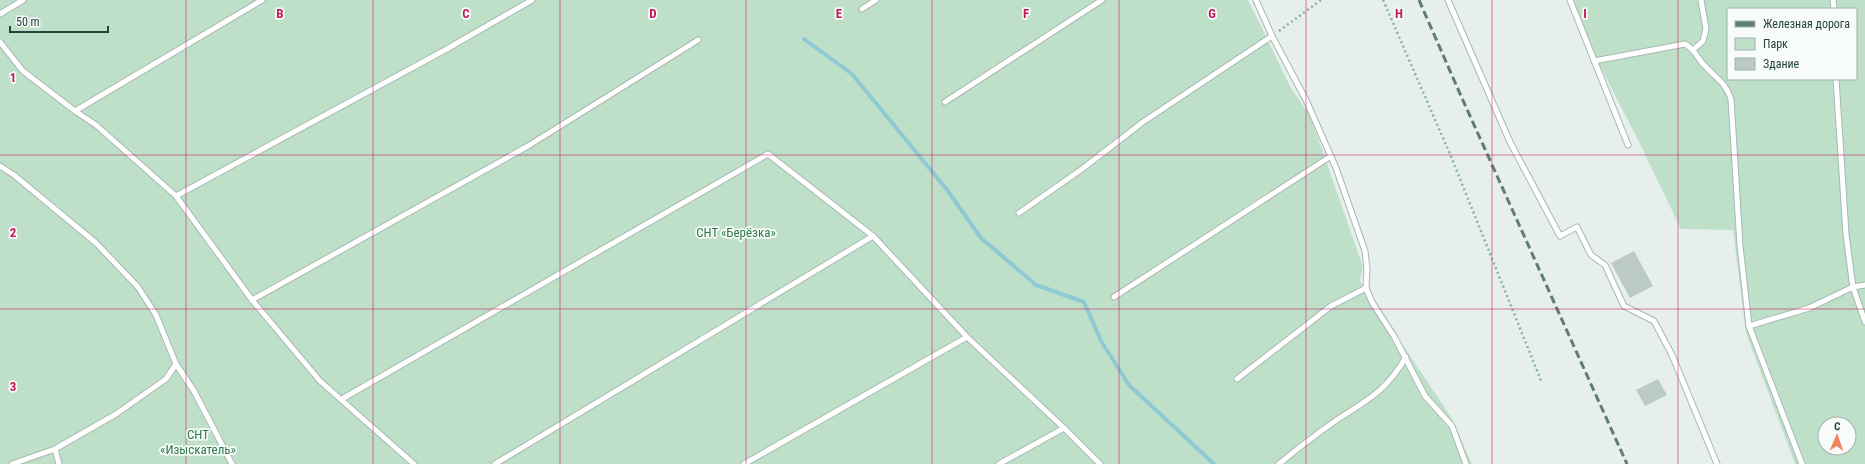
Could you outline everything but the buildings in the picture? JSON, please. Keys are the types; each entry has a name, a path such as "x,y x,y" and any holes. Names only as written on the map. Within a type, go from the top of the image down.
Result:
{"lane":[{"path":"0,14 23,0"},
{"path":"75,111 262,0"},
{"path":"176,196 438,54 532,0"},
{"path":"862,9 876,0"},
{"path":"945,102 1102,0"},
{"path":"1256,0 1272,36 1306,100 1331,156 1365,251 1367,269 1366,288 1372,302 1406,357 1425,396 1452,426 1466,464"},
{"path":"1448,0 1510,142 1560,236 1577,227 1591,255 1605,265 1624,306 1654,320 1672,355 1716,464"},
{"path":"1570,0 1628,145"},
{"path":"1694,49 1703,41 1706,29 1701,0"},
{"path":"1019,213 1143,122 1272,36"},
{"path":"252,300 528,146 698,40"},
{"path":"0,42 22,71 96,125 176,196 252,300 320,380 414,464"},
{"path":"1594,61 1685,44 1694,49 1704,66 1726,87 1730,99 1740,246 1749,326 1802,464"},
{"path":"1836,80 1846,234 1853,287 1865,322"},
{"path":"342,399 768,154 873,236 967,337 1100,464"},
{"path":"1114,297 1331,156"},
{"path":"0,166 14,175 96,243 138,287 156,314 176,364 194,391 232,464"},
{"path":"495,464 873,236"},
{"path":"1749,326 1809,308 1853,287 1865,285"},
{"path":"1237,379 1331,306 1366,288"},
{"path":"744,464 967,337"},
{"path":"1279,464 1337,420 1378,393 1397,372 1406,357"},
{"path":"12,464 55,449 116,414 166,379 176,364"},
{"path":"999,464 1064,428"},
{"path":"55,449 59,464"}],"path":[{"path":"1272,36 1321,0"},
{"path":"1383,0 1450,154 1542,383"}],"green space":[{"name":"СНТ «Берёзка»","path":"0,0 1248,0 1292,90 1310,115 1363,267 1360,281 1451,417 1472,464 0,464"},
{"path":"1569,0 1865,0 1865,464 1795,464 1746,333 1733,230 1681,229 1639,142 1579,25"}],"waterway":[{"path":"804,39 852,74 948,191 981,238 1036,285 1084,302 1101,341 1129,385 1214,464"}],"railway":[{"path":"1419,0 1627,464"}],"park label":[{"name":"СНТ «Изыскатель»","path":"198,442"}]}
